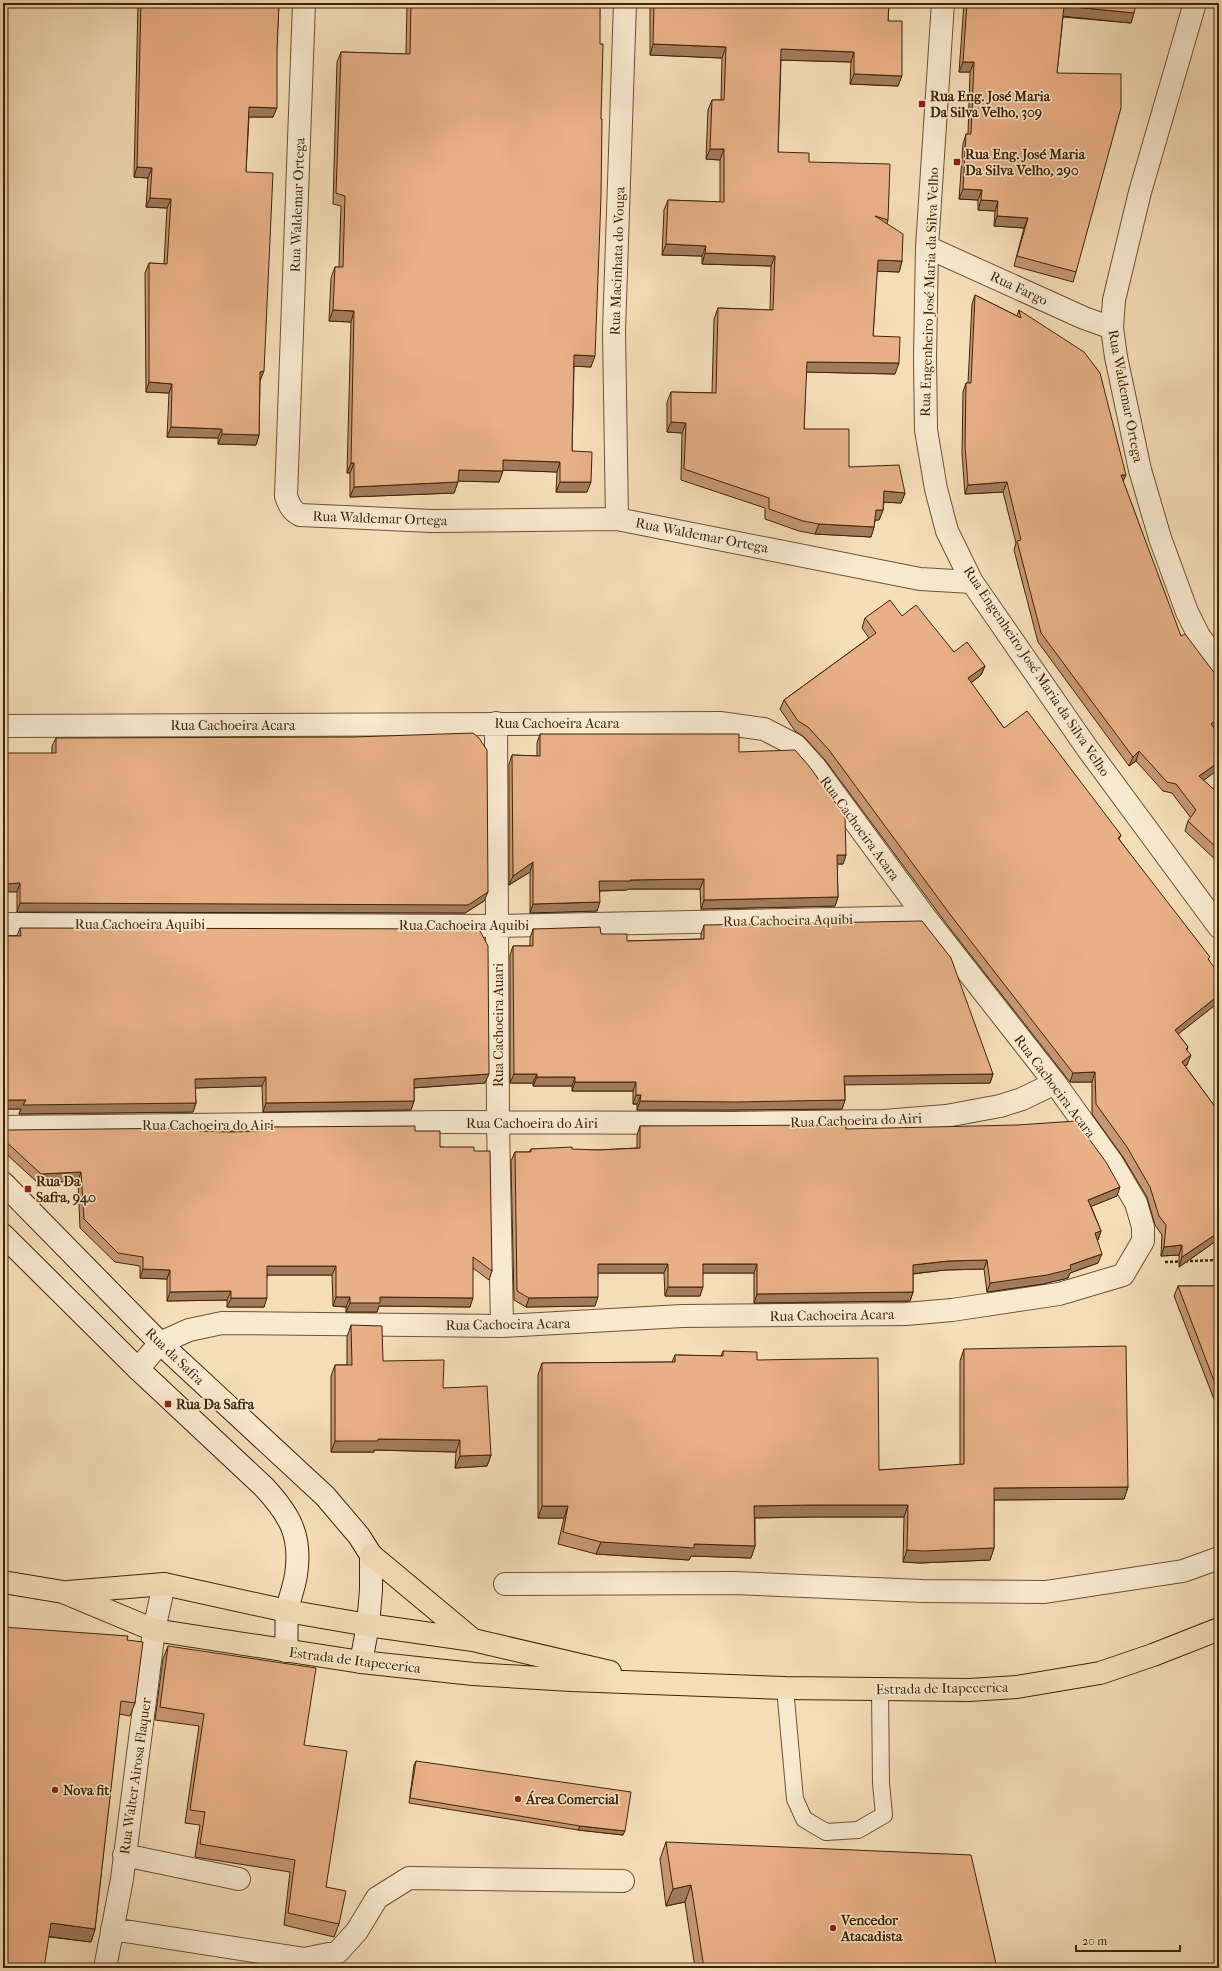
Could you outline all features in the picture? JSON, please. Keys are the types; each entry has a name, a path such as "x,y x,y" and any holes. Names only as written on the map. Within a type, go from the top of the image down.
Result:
{"main road":[{"path":"371,1555 473,1640"},
{"name":"Estrada de Itapecerica","path":"3,1582 63,1592 154,1630 361,1662 474,1674 571,1680 785,1688 969,1690 1016,1687 1100,1673 1153,1655 1219,1629"},
{"name":"Estrada de Itapecerica","path":"63,1592 164,1584 287,1611 368,1626 473,1640 655,1682"}],"street":[{"name":"Rua Waldemar Ortega","path":"304,3 286,496 292,509 300,515 432,521 617,519 920,579 972,582"},
{"name":"Rua Macinhata do Vouga","path":"617,519 614,331 625,3"},
{"name":"Rua Engenheiro José Maria da Silva Velho","path":"943,3 928,248 925,358 926,430 936,489 947,531 972,582 1087,748 1219,927"},
{"name":"Rua Waldemar Ortega","path":"1195,3 1140,192 1114,300 1112,328 1116,357 1140,470 1160,538 1187,612 1199,636 1219,663"},
{"name":"Rua Fargo","path":"928,248 1084,318 1112,328"},
{"name":"Rua Cachoeira Auari","path":"496,723 498,1122 502,1326"},
{"name":"Rua Cachoeira Acara","path":"3,726 720,723 764,729 795,745 815,767 925,917 1055,1083 1113,1164 1136,1203 1143,1227 1144,1241 1135,1258 1123,1274 1089,1286 1059,1294 952,1310 906,1314 682,1316 502,1326 222,1323 189,1330 160,1343 138,1369"},
{"name":"Rua Cachoeira Aquibi","path":"3,924 498,926 925,917"},
{"name":"Rua Cachoeira do Airi","path":"3,1127 498,1122 732,1123 910,1119 946,1116 1000,1106 1022,1099 1055,1083"},
{"name":"Rua da Safra","path":"3,1183 160,1343 324,1496 359,1536 371,1555"},
{"path":"3,1235 138,1369 264,1487 283,1507 293,1528 298,1548 296,1575 287,1611 286,1651"},
{"path":"361,1662 368,1626 371,1590 371,1555"},
{"path":"505,1584 735,1583 922,1591 1045,1592 1183,1571 1219,1558"},
{"name":"Rua Walter Airosa Flaquer","path":"105,1968 124,1855 154,1630 164,1584"},
{"path":"124,1855 239,1879"},
{"path":"112,1929 305,1959 338,1952 357,1930 377,1898 409,1878 623,1881"}],"lane":[{"path":"785,1688 795,1799 804,1819 826,1832 858,1830 884,1815 881,1782 880,1689"}],"path":[{"path":"1135,1258 1159,1262 1219,1260"}],"building":[{"path":"141,3 279,3 277,108 249,107 246,172 273,173 264,371 260,372 259,435 222,434 222,429 171,427 172,384 149,382 149,263 167,264 171,199 150,198 152,168 137,167"},
{"path":"411,3 600,3 600,44 603,44 601,197 595,356 574,355 572,451 592,452 591,482 560,482 560,462 503,460 503,471 459,470 458,482 354,487 354,463 351,463 354,311 333,310 335,267 343,267 345,196 336,193 341,52 410,54"},
{"path":"654,3 889,3 888,21 902,21 902,76 854,74 854,52 781,49 778,152 809,153 809,162 890,164 888,220 875,216 903,234 902,261 878,260 873,336 900,337 899,363 807,362 804,429 849,429 849,467 899,465 905,493 884,491 883,510 876,510 874,527 819,524 803,521 769,509 769,498 684,469 686,423 671,422 671,392 716,393 718,308 773,310 775,256 705,253 706,246 666,244 668,200 724,202 724,149 710,149 712,100 724,100 726,47 653,44"},
{"path":"967,3 1136,3 1134,13 1064,6 1057,73 1121,74 1121,108 1076,272 1017,256 1028,218 997,216 998,201 981,200 982,190 963,189 966,134 971,134 974,62 963,62"},
{"path":"975,295 1021,318 1019,310 1084,352 1100,373 1126,475 1121,475 1181,636 1185,634 1219,679 1219,718 1211,724 1219,735 1219,762 1199,776 1219,794 1219,850 1188,821 1196,810 1176,784 1167,782 1139,751 1133,757 1041,633 1017,541 1021,540 1007,482 968,485 965,445 966,383 971,383"},
{"path":"890,600 902,616 916,605 954,652 967,642 985,666 968,678 1004,728 1027,711 1121,835 1118,838 1210,957 1208,959 1219,974 1219,995 1175,1030 1188,1047 1186,1049 1191,1055 1182,1062 1219,1112 1219,1232 1182,1257 1182,1245 1164,1247 1166,1225 1159,1216 1150,1187 1127,1147 1096,1104 1095,1072 1073,1073 952,917 829,750 808,727 798,721 784,700 876,633 865,618"},
{"path":"473,733 479,738 487,750 488,892 468,905 20,903 20,883 3,884 3,753 56,753 56,738 354,737"},
{"path":"540,734 739,734 739,752 795,750 809,766 845,816 846,855 837,855 838,897 704,900 704,879 630,880 599,881 600,902 533,904 533,862 513,876 512,755 540,756"},
{"path":"922,921 951,958 993,1074 844,1076 845,1100 736,1102 640,1101 641,1095 636,1095 636,1082 575,1082 575,1077 537,1077 537,1074 514,1074 513,946 533,946 533,929 600,927 601,934 627,934 627,941 704,939 704,925"},
{"path":"20,928 479,929 488,946 489,1074 414,1079 414,1101 266,1103 266,1077 195,1079 196,1103 23,1105 26,1100 3,1100 3,936 21,936"},
{"path":"1076,1121 1106,1162 1120,1187 1088,1200 1101,1231 1095,1233 1102,1254 1070,1265 1071,1269 1047,1275 990,1283 987,1260 948,1261 913,1265 913,1292 757,1294 757,1264 703,1264 703,1287 668,1287 668,1264 598,1264 598,1297 529,1298 517,1291 515,1152 531,1152 531,1149 572,1147 572,1149 598,1150 640,1148 640,1126 846,1125 846,1129 1017,1125"},
{"path":"415,1126 415,1131 440,1131 440,1147 474,1147 474,1151 490,1151 492,1271 473,1257 473,1298 380,1297 380,1303 350,1303 350,1297 336,1297 336,1266 267,1266 267,1298 231,1298 231,1291 170,1292 170,1270 143,1269 143,1257 118,1253 84,1219 81,1172 41,1174 3,1139 8,1130 197,1128 198,1131 229,1132 267,1131 267,1127"},
{"path":"1178,1286 1219,1286 1219,1394"},
{"path":"351,1325 382,1326 383,1361 444,1360 443,1388 487,1386 491,1455 460,1456 460,1440 378,1439 378,1441 335,1441 335,1365 352,1365"},
{"path":"1126,1346 1128,1487 994,1488 994,1548 924,1551 907,1550 908,1505 754,1506 755,1546 694,1544 694,1548 601,1542 563,1532 568,1506 542,1506 542,1363 675,1362 675,1355 723,1356 723,1351 757,1352 757,1360 878,1358 879,1470 964,1464 964,1349"},
{"name":"Nova fit","path":"3,1627 128,1636 127,1640 143,1642 135,1703 121,1701 95,1929 51,1923 44,1968 3,1968"},
{"path":"168,1646 316,1668 304,1745 347,1751 326,1887 346,1891 339,1924 288,1913 295,1860 200,1844 205,1812 190,1810 204,1714 160,1707"},
{"name":"Área Comercial","path":"416,1761 631,1792 625,1831 580,1826 410,1798"},
{"name":"Vencedor Atacadista","path":"666,1842 971,1855 997,1968 704,1968 691,1885 673,1889"},
{"path":"173,1963 214,1968 172,1968"}],"place":[{"name":"Rua Eng. José Maria Da Silva Velho, 309","path":"922,104"},
{"name":"Rua Eng. José Maria Da Silva Velho, 290","path":"957,162"},
{"name":"Rua Da Safra, 940","path":"28,1189"},
{"name":"Rua Da Safra","path":"168,1404"},
{"name":"Nova fit","path":"55,1790"},
{"name":"Área Comercial","path":"518,1799"},
{"name":"Vencedor Atacadista","path":"833,1928"}]}
